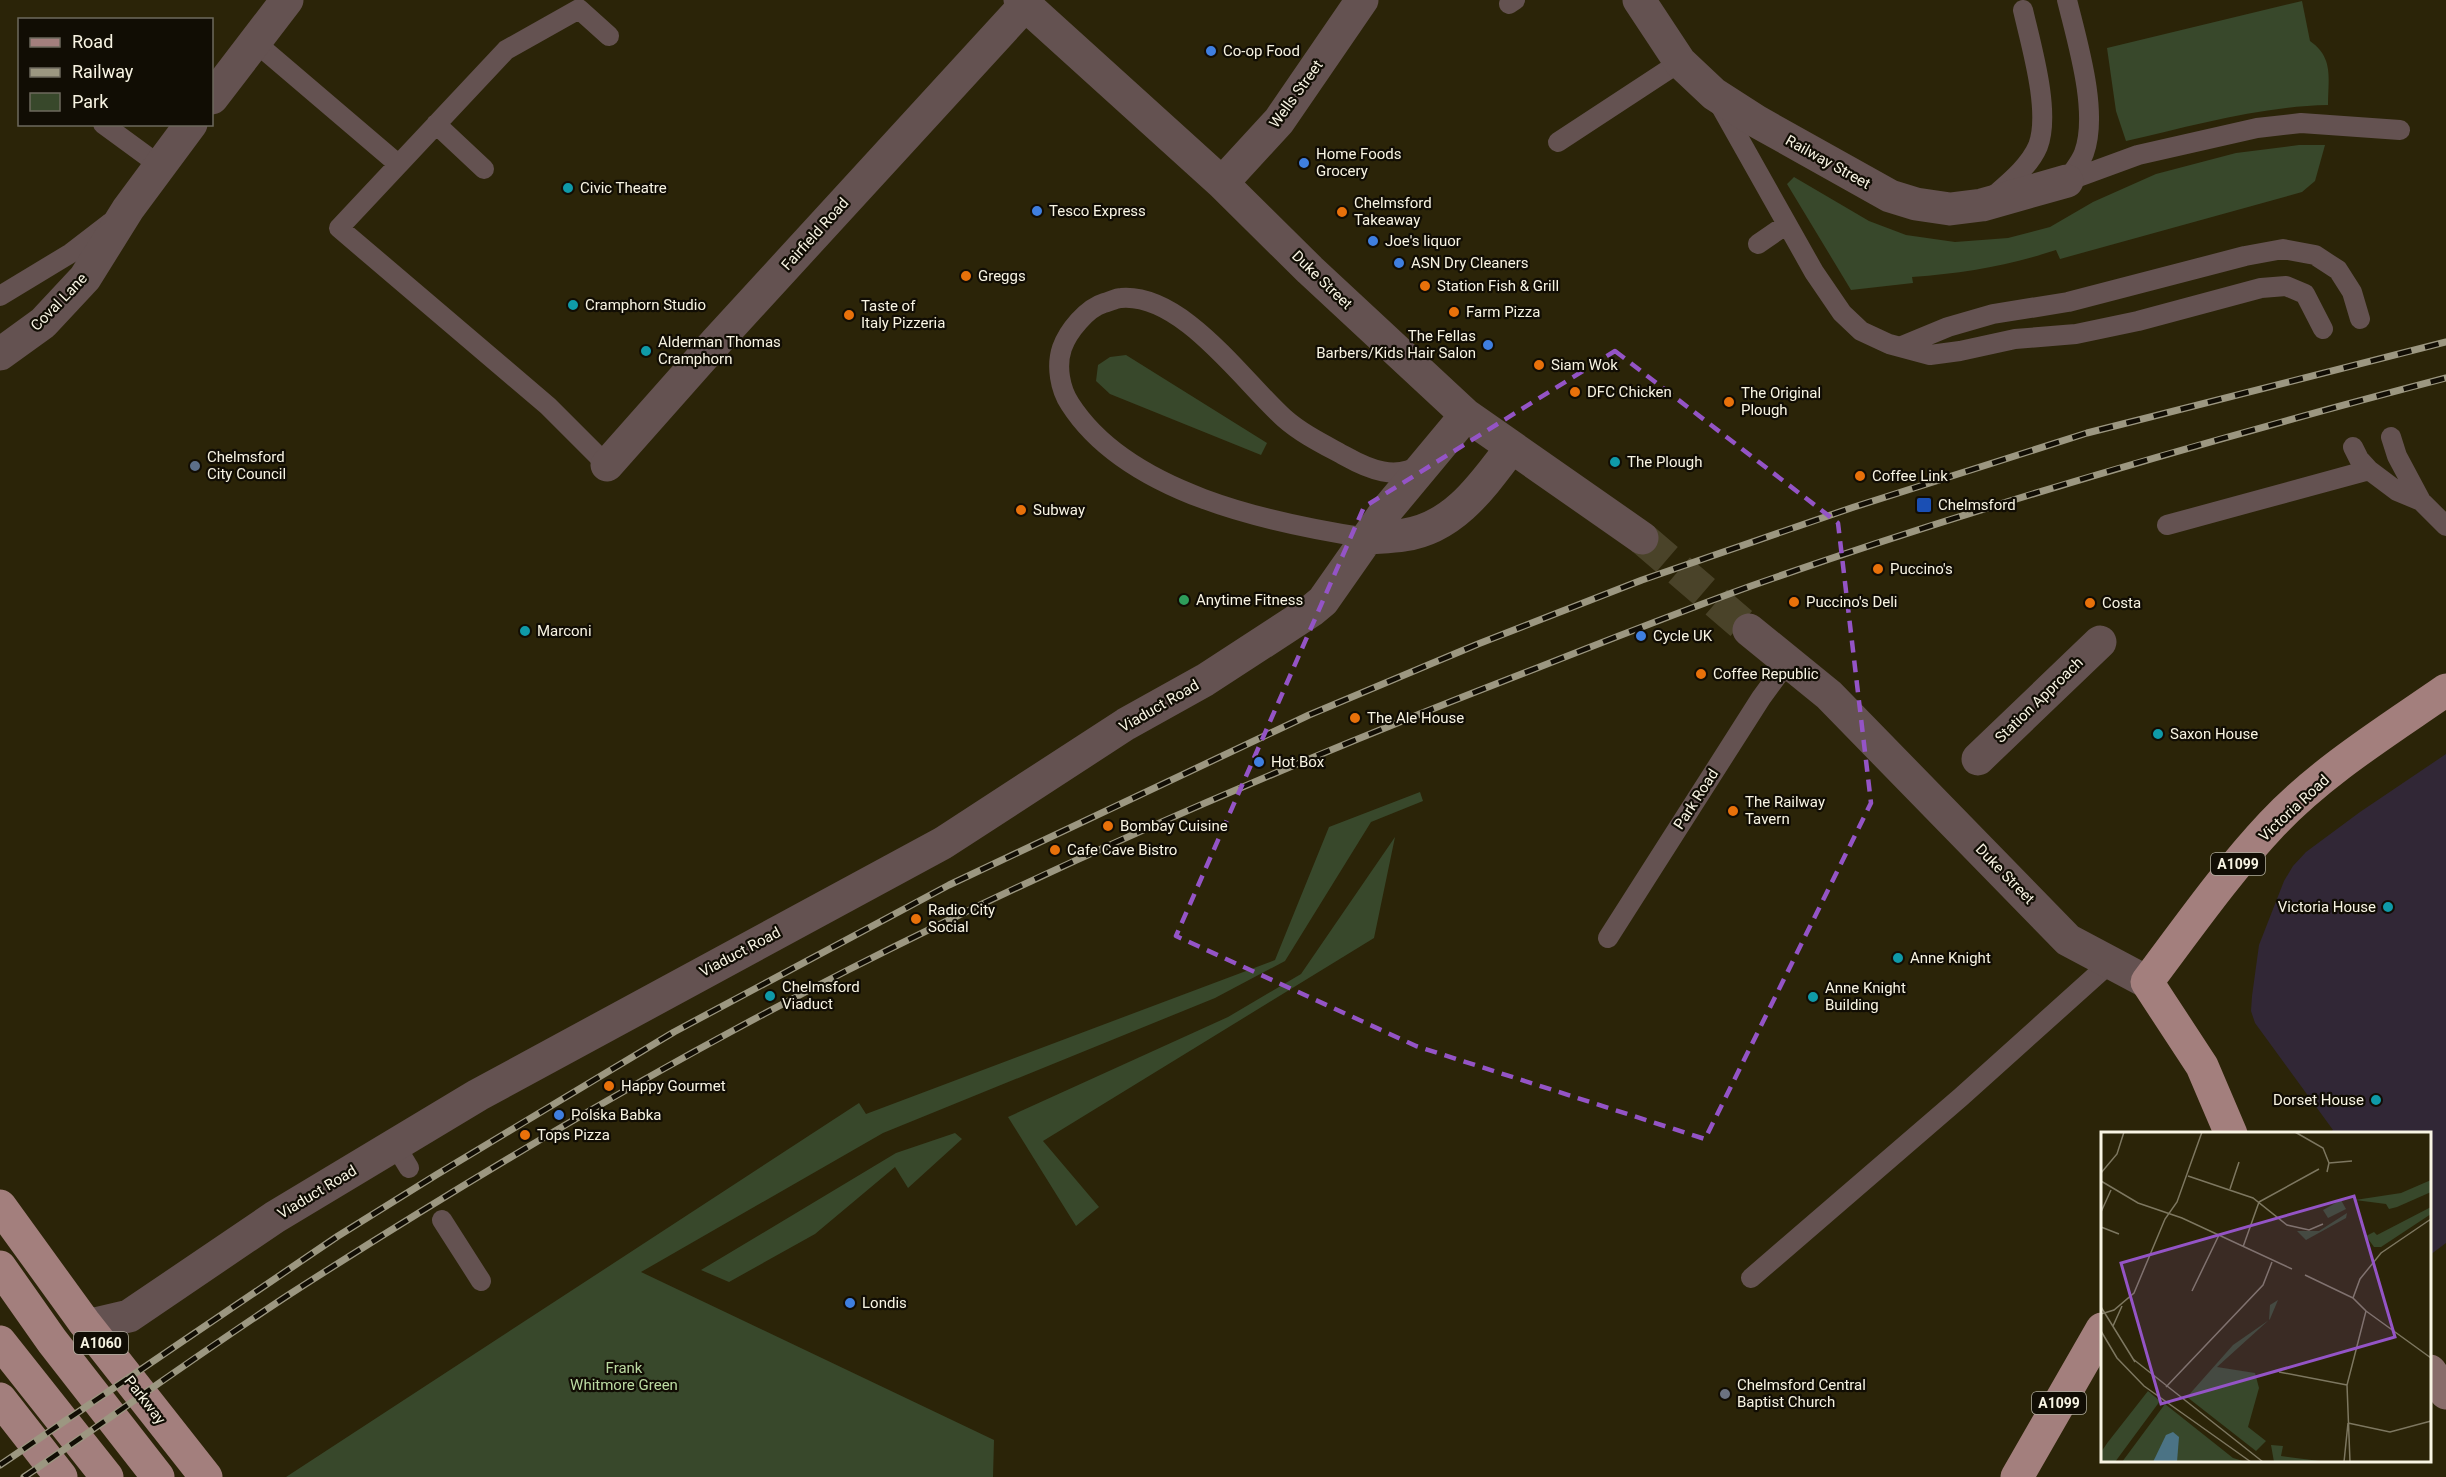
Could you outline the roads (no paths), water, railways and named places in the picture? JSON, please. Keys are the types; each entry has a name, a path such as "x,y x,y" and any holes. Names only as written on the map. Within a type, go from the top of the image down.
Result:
{"main road":[{"name":"Victoria Road","path":"2146,982 2273,823 2324,778 2446,690"},
{"name":"Duke Street","path":"2146,982 2202,1066 2230,1132"},
{"name":"Parkway","path":"0,1206 84,1322 206,1477"},
{"name":"A1060","path":"0,1267 52,1341 158,1477"},
{"name":"A1099","path":"2017,1477 2101,1332"},
{"path":"0,1342 107,1477"},
{"path":"0,1399 61,1477"}],"street":[{"path":"213,97 287,0"},
{"name":"Wells Street","path":"1222,183 1279,121 1362,0"},
{"name":"Railway Street","path":"1639,0 1680,62 1714,94 1756,122 1890,196 1916,204 1950,209 1982,205 2067,181"},
{"name":"Duke Street","path":"1023,2 1222,183 1310,270 1466,415 1642,538"},
{"name":"Fairfield Road","path":"607,465 1023,2"},
{"name":"Coval Lane","path":"0,354 43,323 85,278 128,209 189,126"},
{"name":"Viaduct Road","path":"84,1322 95,1323 129,1316 275,1218 402,1156 478,1095 943,843 1126,724 1205,680 1311,611 1323,601 1366,538 1466,415"},
{"path":"1366,538 1407,535 1438,524 1464,507 1511,448"},
{"name":"Duke Street","path":"1749,630 1829,695 2068,940 2146,982"},
{"name":"Station Approach","path":"1978,759 2100,642"},
{"path":"2431,1372 2446,1393"}],"lane":[{"path":"2067,0 2080,55 2089,123 2084,153 2067,181"},
{"path":"607,465 548,406 339,228 506,50 579,9 609,36"},
{"path":"1982,205 2015,178 2038,146 2041,104 2037,72 2023,10"},
{"path":"255,42 398,164"},
{"path":"1558,142 1680,62"},
{"path":"1714,94 1814,272 1842,313 1861,331 1889,344 1930,354 1960,351 2015,339 2076,334 2139,321 2261,288 2286,286 2305,294 2323,329"},
{"path":"436,124 484,169"},
{"path":"2067,181 2138,155 2195,141 2290,124 2327,124 2400,130"},
{"path":"106,126 159,165"},
{"name":"Coval Lane","path":"0,296 71,254 128,209"},
{"path":"1758,244 1787,224"},
{"path":"1902,346 1948,327 1993,314 2067,302 2245,256 2283,249 2315,255 2338,270 2352,292 2360,319"},
{"path":"1366,538 1305,529 1241,513 1155,478 1110,450 1082,423 1065,396 1059,372 1062,348 1074,327 1097,305 1121,298 1157,304 1208,339 1286,420 1357,463 1388,474 1410,471 1430,460"},
{"path":"2391,437 2397,456 2421,501 2446,526"},
{"path":"2353,447 2359,459 2369,470 2397,491 2421,501"},
{"path":"2167,525 2369,470"},
{"name":"Park Road","path":"1608,938 1761,698 1788,661"},
{"path":"1751,1278 1961,1097 2110,963"},
{"path":"442,1220 481,1281"}],"tunnel":[{"path":"1642,538 1749,630"}],"railway":[{"path":"0,1465 338,1236 674,1032 949,885 1309,715 1478,644 1642,580 1854,507 2087,433 2446,342"},
{"path":"24,1477 290,1294 426,1208 565,1125 777,1007 1017,887 1189,810 1362,737 1751,586 2009,501 2271,425 2446,378"}],"place":[{"name":"Co-op Food","path":"1211,51"},
{"name":"Home Foods Grocery","path":"1304,163"},
{"name":"Civic Theatre","path":"568,188"},
{"name":"Tesco Express","path":"1037,211"},
{"name":"Chelmsford Takeaway","path":"1342,212"},
{"name":"Joe's liquor","path":"1373,241"},
{"name":"ASN Dry Cleaners","path":"1399,263"},
{"name":"Greggs","path":"966,276"},
{"name":"Station Fish & Grill","path":"1425,286"},
{"name":"Cramphorn Studio","path":"573,305"},
{"name":"Farm Pizza","path":"1454,312"},
{"name":"Taste of Italy Pizzeria","path":"849,315"},
{"name":"The Fellas Barbers/Kids Hair Salon","path":"1488,345"},
{"name":"Alderman Thomas Cramphorn","path":"646,351"},
{"name":"Siam Wok","path":"1539,365"},
{"name":"DFC Chicken","path":"1575,392"},
{"name":"The Original Plough","path":"1729,402"},
{"name":"The Plough","path":"1615,462"},
{"name":"Chelmsford City Council","path":"195,466"},
{"name":"Coffee Link","path":"1860,476"},
{"name":"Chelmsford","path":"1924,505"},
{"name":"Subway","path":"1021,510"},
{"name":"Puccino's","path":"1878,569"},
{"name":"Anytime Fitness","path":"1184,600"},
{"name":"Puccino's Deli","path":"1794,602"},
{"name":"Costa","path":"2090,603"},
{"name":"Marconi","path":"525,631"},
{"name":"Cycle UK","path":"1641,636"},
{"name":"Coffee Republic","path":"1701,674"},
{"name":"The Ale House","path":"1355,718"},
{"name":"Saxon House","path":"2158,734"},
{"name":"Hot Box","path":"1259,762"},
{"name":"The Railway Tavern","path":"1733,811"},
{"name":"Bombay Cuisine","path":"1108,826"},
{"name":"Cafe Cave Bistro","path":"1055,850"},
{"name":"Victoria House","path":"2388,907"},
{"name":"Radio City Social","path":"916,919"},
{"name":"Anne Knight","path":"1898,958"},
{"name":"Chelmsford Viaduct","path":"770,996"},
{"name":"Anne Knight Building","path":"1813,997"},
{"name":"Happy Gourmet","path":"609,1086"},
{"name":"Dorset House","path":"2376,1100"},
{"name":"Polska Babka","path":"559,1115"},
{"name":"Tops Pizza","path":"525,1135"},
{"name":"Londis","path":"850,1303"},
{"name":"Chelmsford Central Baptist Church","path":"1725,1394"}],"park label":[{"name":"Frank Whitmore Green","path":"624,1376"}]}
